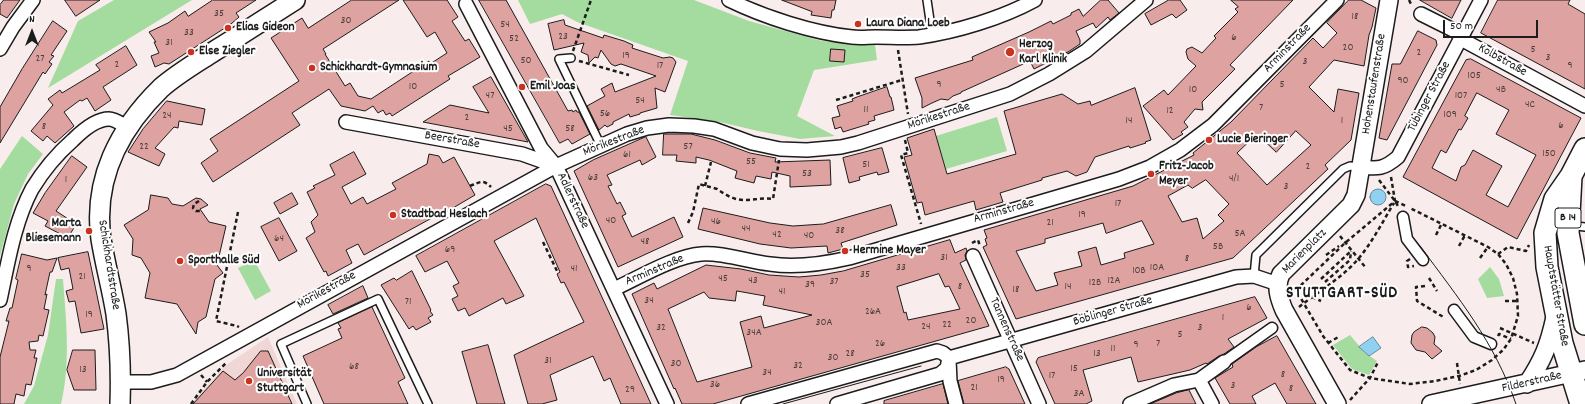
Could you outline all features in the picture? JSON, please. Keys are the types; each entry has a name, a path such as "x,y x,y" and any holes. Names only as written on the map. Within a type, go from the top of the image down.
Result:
{"main road":[{"name":"Schickhardtstraße","path":"120,404 121,382 118,331 101,239 100,218 103,182 108,165 116,147 148,102 174,77 295,0"},
{"name":"Hauptstätter Straße","path":"1579,166 1576,263 1585,324"},
{"name":"Hauptstätter Straße","path":"1578,372 1564,349 1547,267 1545,233 1555,199 1579,166"},
{"path":"1545,249 1550,247 1561,252 1576,263"},
{"name":"B 14","path":"1578,372 1581,404"}],"street":[{"path":"0,49 13,27 33,0"},
{"path":"729,0 754,11 810,29 852,37 918,37 959,29 995,17 1035,0"},
{"name":"Mörikestraße","path":"121,382 151,382 177,374 556,166 627,134 647,128 669,125 694,126 714,129 752,143 780,149 807,150 841,147 858,143 1010,94 1049,74 1086,51 1146,0"},
{"name":"Arminstraße","path":"614,289 673,262 694,255 716,255 772,265 796,266 822,264 849,258 1119,179 1150,166 1180,150 1213,125 1337,0"},
{"name":"Tübinger Straße","path":"1390,164 1398,157 1405,146 1481,0"},
{"name":"Hohenstaufenstraße","path":"1360,173 1386,1"},
{"name":"Adlerstraße","path":"466,4 542,148 556,166 667,404"},
{"name":"Kolbstraße","path":"1421,14 1457,32 1461,39 1585,106"},
{"path":"0,300 16,230 32,189 48,166 78,135 99,121 110,119 129,128"},
{"name":"Beerstraße","path":"346,122 522,154 556,166"},
{"path":"1360,173 1390,164"},
{"name":"Marienplatz","path":"1343,403 1288,316 1279,297 1278,284 1281,274 1351,206 1356,195 1360,173"},
{"path":"1403,216 1407,239 1424,260"},
{"name":"Tannenstraße","path":"974,249 1010,340 1039,404"},
{"name":"Böblinger Straße","path":"948,358 1236,277 1254,276 1278,284"},
{"path":"1454,310 1474,337 1491,344"},
{"path":"1527,384 1547,350 1556,313"},
{"path":"1130,404 1174,385 1199,380 1219,368 1272,328"},
{"path":"748,404 937,351 943,353 948,358 950,381 956,404"},
{"path":"837,404 940,374 947,368 948,358"},
{"name":"Filderstraße","path":"1431,404 1578,372"},
{"path":"1199,380 1212,404"}],"lane":[{"path":"927,0 932,34"},
{"path":"571,58 559,59 601,146"},
{"path":"1254,276 1256,255 1343,170 1350,166 1360,173"},
{"path":"307,404 281,344 378,299 428,404"}],"path":[{"path":"591,0 571,58 629,75"},
{"path":"898,57 909,116"},
{"path":"836,100 902,80"},
{"path":"904,138 908,153 901,155 919,218"},
{"path":"688,223 693,212 699,184 716,189 736,199 746,201 763,197 773,198 780,149"},
{"path":"705,186 711,162"},
{"path":"1288,316 1338,278 1358,259 1366,248 1395,201 1390,164"},
{"path":"1360,173 1377,178 1395,201 1488,247 1498,254 1506,264 1513,278 1518,301 1518,316 1513,334 1503,350 1492,360 1476,370 1459,376 1410,384 1370,378 1350,370 1328,343 1296,290 1345,243 1395,201"},
{"path":"470,186 480,182 486,182 500,196"},
{"path":"199,201 194,204 193,208 196,211 202,211"},
{"path":"238,212 216,321 237,326 247,335"},
{"path":"1436,234 1442,223"},
{"path":"1459,246 1465,235"},
{"path":"543,242 558,273"},
{"path":"1326,255 1345,243"},
{"path":"1480,258 1488,247"},
{"path":"1351,250 1366,268"},
{"path":"1321,279 1351,250"},
{"path":"1325,282 1350,260 1351,250"},
{"path":"1429,278 1437,292"},
{"path":"1425,286 1416,287 1417,301 1449,321"},
{"path":"1312,297 1321,301"},
{"path":"1505,301 1518,301"},
{"path":"1500,328 1547,350"},
{"path":"1328,343 1340,336"},
{"path":"191,404 207,382 231,359"},
{"path":"1343,403 1352,400 1370,378 1378,362"},
{"path":"1456,363 1459,376"}],"shaded area":[{"name":"Universität Stuttgart","path":"268,337 297,404 192,404 226,365"}],"green space":[{"path":"114,0 192,0 48,88 78,21"},
{"path":"518,0 694,0 749,21 822,41 875,45 877,60 814,70 797,116 835,136 800,139 720,122 670,115 688,61 577,22 562,14 530,24"},
{"path":"997,117 1007,151 946,169 936,136"},
{"path":"22,136 43,154 28,174 14,204 0,256 0,169"},
{"path":"254,260 271,291 255,300 238,268"},
{"path":"1490,267 1499,279 1504,296 1487,298 1478,279"},
{"path":"56,279 63,279 67,342 66,373 61,404 24,404 34,386 48,335"},
{"path":"1350,335 1365,353 1377,361 1369,375 1352,369 1333,345"}],"water":[{"path":"1375,189 1381,189 1386,194 1384,203 1381,205 1375,205 1370,200 1370,194"},
{"path":"1373,337 1381,348 1369,356 1359,347"}],"building":[{"path":"4,0 20,0 7,18 0,14 0,5"},
{"path":"65,0 100,0 76,16"},
{"path":"213,0 256,0 236,13 239,17 231,24 169,64 164,63 155,67 151,56 159,53 154,42 156,42 149,32 168,23 185,11 188,16"},
{"path":"352,0 399,0 323,49 345,86 350,83 358,96 371,99 429,61 430,64 447,53 435,32 427,37 403,0 447,0 458,17 452,21 465,41 469,39 480,57 448,76 450,79 392,116 390,113 386,115 383,110 378,113 373,106 365,111 341,106 329,89 292,113 300,125 213,182 201,163 218,151 210,139 299,81 271,38 302,18 308,28"},
{"path":"479,0 506,0 568,111 572,110 573,112 576,110 579,112 590,134 572,144 568,139 560,143"},
{"path":"782,0 836,0 831,18 811,15 812,12"},
{"path":"1101,0 1108,0 1119,13 1110,20 1108,17 1096,28 1093,23 1076,31 1080,44 1068,52 1057,56 1034,69 1030,61 961,92 948,100 941,99 922,108 922,98 915,78 973,60 972,57 1051,21 1053,24 1079,9 1083,16"},
{"path":"1169,0 1180,0 1187,10 1176,18 1172,14 1151,25 1145,14"},
{"path":"1231,0 1293,0 1230,65 1235,69 1202,102 1203,110 1195,109 1184,122 1188,127 1181,132 1183,134 1173,140 1143,106 1164,90 1168,95 1196,66 1188,59 1186,52 1187,49 1192,47 1202,53 1216,38 1214,36 1238,12 1235,9 1238,7"},
{"path":"1349,0 1361,0 1376,8 1369,35 1364,66 1334,60 1309,87 1334,112 1338,89 1359,93 1351,140 1325,165 1328,169 1233,258 1016,319 983,247 987,245 985,239 987,238 984,230 1133,186 1194,155 1193,153 1231,122 1313,38 1323,48 1337,33 1327,23","holes":["1296,131 1311,145 1267,185 1237,153 1257,134 1276,152","1206,180 1229,204 1218,215 1224,221 1203,239 1197,218 1182,222 1168,196 1188,185 1192,188","1142,221 1154,244 1124,253 1125,258 1101,265 1096,247 1078,252 1082,266 1054,273 1058,285 1036,291 1016,251 1045,243 1045,239 1103,223 1106,233"]},
{"path":"1420,0 1461,0 1452,18"},
{"path":"1498,0 1570,0 1568,4 1585,14 1585,89 1481,33"},
{"path":"564,20 565,25 603,38 604,35 624,41 633,45 632,48 663,58 673,58 676,62 665,92 655,88 657,108 630,117 629,114 613,122 613,124 607,127 605,125 599,130 587,106 605,96 601,89 612,83 615,92 656,76 621,64 615,66 611,64 601,50 598,58 595,57 589,63 588,55 581,52 584,43 554,50 548,24"},
{"path":"53,21 67,31 51,55 54,56 49,62 52,64 45,74 43,72 0,143 0,107 22,69"},
{"path":"1418,31 1436,40 1437,45 1387,140 1379,138 1392,64 1400,64"},
{"path":"126,46 137,65 103,87 111,100 95,111 87,98 82,101 80,100 64,112 74,126 55,143 47,136 43,141 31,131 53,105 48,99 60,90 62,93 100,70 96,65"},
{"path":"831,49 845,50 844,62 830,61"},
{"path":"1471,59 1581,118 1517,239 1403,177 1466,60","holes":["1477,93 1509,110 1496,134 1536,155 1508,207 1486,195 1502,166 1473,150 1465,165 1461,167 1456,181 1432,168 1441,150 1446,153 1459,129 1461,130 1468,118 1465,116"]},
{"path":"491,77 528,142 423,122 450,105 489,113 473,87"},
{"path":"887,87 894,110 874,116 875,120 868,122 869,124 843,132 841,127 835,129 832,118 840,116 837,106 853,101 852,99 857,97"},
{"path":"1135,88 1151,140 1145,142 1146,143 1130,148 1129,146 1095,157 1087,172 1076,176 1067,171 1000,193 1003,202 976,210 974,201 925,215 922,202 917,203 904,157 912,155 907,138 934,129 947,174 1016,154 1004,111 1062,94 1078,104 1090,101 1091,105"},
{"path":"167,101 205,109 202,125 179,121 178,128 174,127 155,148 165,154 159,166 128,152 143,129"},
{"path":"664,134 691,134 715,140 750,153 776,158 775,162 830,160 831,185 790,187 790,176 772,172 771,179 756,176 754,183 735,178 737,171 709,160 696,157 696,163 676,161 677,155 663,155"},
{"path":"646,137 656,157 642,165 640,160 607,175 612,185 608,186 617,204 620,202 626,214 622,216 632,237 674,217 683,237 618,267 574,171 593,160"},
{"path":"882,148 889,172 878,175 877,172 859,177 860,180 849,183 843,158"},
{"name":"Stadtbad Heslach","path":"354,152 366,174 342,187 351,204 363,197 367,204 396,189 392,183 427,164 429,154 439,156 443,163 454,157 475,195 441,215 440,214 430,219 364,255 358,244 346,250 352,263 328,276 326,271 324,272 306,238 315,232 311,222 318,215 307,192 315,188 313,186 335,175 330,165"},
{"path":"72,156 87,167 56,211 76,224 68,238 45,226 48,221 33,213 45,193"},
{"path":"546,184 551,186 651,404 621,404 610,378 604,381 593,356 550,375 557,400 542,404 528,404 514,355 584,322 564,282 561,283 557,274 560,272 536,218 494,241 524,296 506,304 503,298 469,316 465,308 458,311 452,299 458,296 453,286 459,283 447,261 425,272 416,256"},
{"path":"292,193 298,204 280,214 274,203"},
{"name":"Sporthalle Süd","path":"151,195 168,198 172,204 183,206 196,198 201,199 208,205 200,209 209,222 226,226 217,265 223,273 215,279 206,317 198,322 196,334 177,304 145,298 150,273 141,258 132,255 133,239 124,225 148,210"},
{"path":"891,205 897,225 841,243 843,249 828,253 827,246 791,248 760,244 698,229 703,208 770,223 793,226 823,224"},
{"path":"279,218 297,251 279,261 261,227"},
{"path":"950,240 955,253 966,248 966,260 960,263 989,326 713,404 682,404 632,294 654,283 657,289 706,265 741,269 769,275 799,277 843,271","holes":["939,274 945,287 949,286 960,309 908,320 906,312 904,313 897,287","737,291 765,296 763,305 812,315 764,328 761,316 740,322 752,367 697,382 668,309 704,292 709,298 735,301"]},
{"path":"88,252 104,329 81,333 75,301 69,302 66,291 73,289 69,268 61,270 58,258"},
{"path":"22,254 47,260 57,258 52,272 50,272 45,295 47,294 44,309 49,310 43,336 39,335 38,341 29,342 30,350 36,350 34,358 37,358 31,385 26,384 24,396 16,394 14,404 0,404 0,357 9,321 6,321 10,308 12,308 18,280 16,279"},
{"path":"412,271 433,315 428,318 431,322 416,330 413,326 409,329 381,285 394,278 396,280"},
{"path":"363,286 368,298 333,314 328,305"},
{"path":"1255,297 1267,318 1228,339 1234,347 1224,354 1207,364 1206,363 1190,370 1138,382 1131,357 1083,370 1092,401 1086,404 1055,404 1036,362 1038,358"},
{"path":"372,307 405,378 398,382 408,404 324,404 303,356 342,338 338,329 341,328 338,323"},
{"path":"1422,327 1427,328 1433,333 1435,337 1434,344 1442,351 1432,359 1425,352 1416,350 1411,343 1414,332"},
{"path":"1277,336 1316,404 1287,404 1275,383 1252,396 1256,404 1230,404 1215,378 1233,367 1232,364 1256,347"},
{"path":"488,345 505,404 477,404 462,352"},
{"path":"73,350 95,350 96,390 74,390 67,370"},
{"name":"Universität Stuttgart","path":"261,351 268,351 292,404 193,404 223,371 235,380 243,373"},
{"path":"1006,367 1009,369 1025,404 964,404 958,381"},
{"path":"943,384 948,404 884,404 884,401"},
{"path":"1189,390 1196,404 1150,404 1176,393"}],"tram line":[{"path":"1420,246 1462,303 1486,340 1507,381 1516,404"},
{"path":"783,404 921,366"}],"place":[{"name":"Laura Diana Loeb","path":"858,24"},
{"name":"Elias Gideon","path":"228,28"},
{"name":"Else Ziegler","path":"191,52"},
{"name":"Herzog Karl Klinik","path":"1010,52"},
{"name":"Schickhardt-Gymnasium","path":"312,68"},
{"name":"Emil Joas","path":"522,87"},
{"name":"Lucie Bieringer","path":"1209,140"},
{"name":"Fritz-Jacob Meyer","path":"1151,174"},
{"name":"Stadtbad Heslach","path":"393,215"},
{"name":"Marta Bliesemann","path":"89,231"},
{"name":"Hermine Mayer","path":"845,251"},
{"name":"Sporthalle Süd","path":"180,261"},
{"name":"Universität Stuttgart","path":"249,381"}],"district":[{"name":"STUTTGART-SÜD","path":"1342,295"}]}
